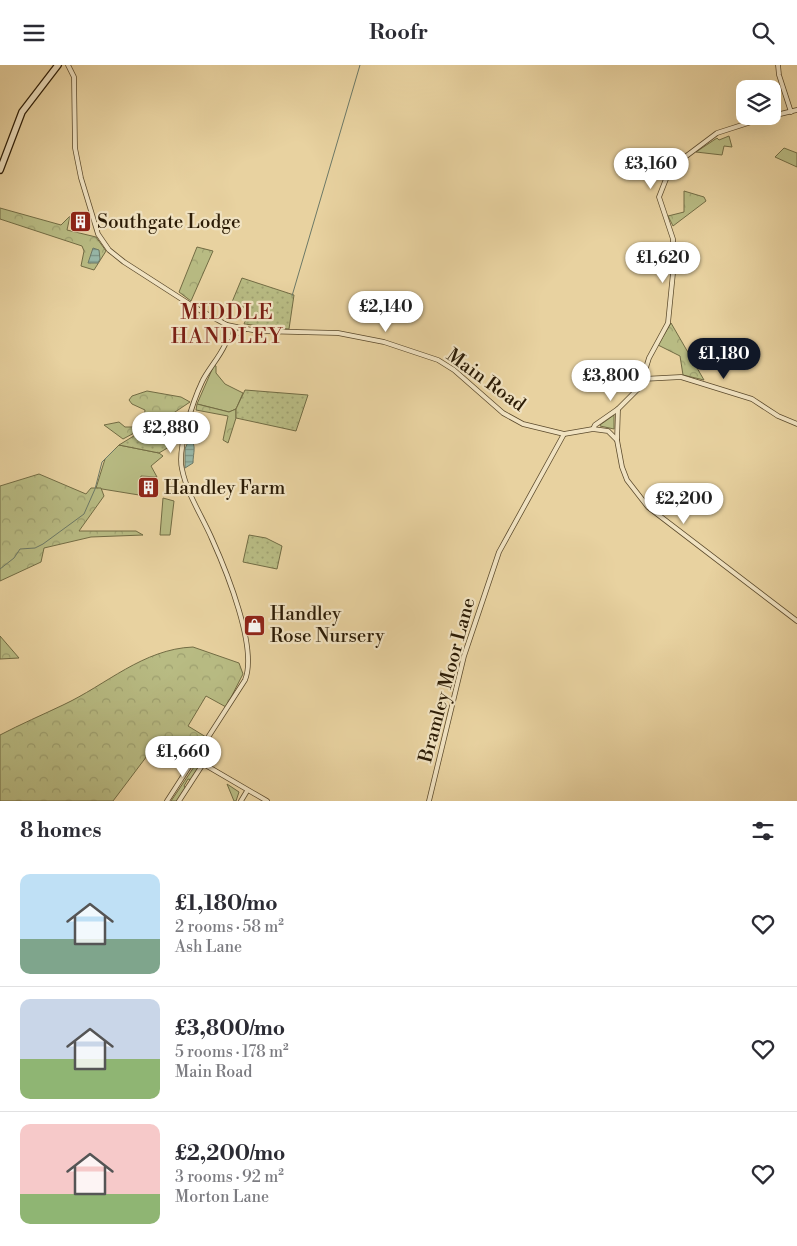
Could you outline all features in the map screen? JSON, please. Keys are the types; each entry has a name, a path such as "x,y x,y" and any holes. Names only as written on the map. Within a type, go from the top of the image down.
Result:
{"main road":[{"path":"0,170 22,112 58,65"}],"street":[{"name":"Main Road","path":"68,65 74,77 74,130 77,161 98,234 104,243 124,262 194,307 228,325 246,329 338,333 414,351 438,360 454,370 492,405 511,419 538,429 564,434 593,429"},
{"path":"778,65 779,75 791,112"},
{"path":"781,114 797,110"},
{"path":"617,440 608,431 593,429 595,425 618,409 640,387 649,358 665,331 669,317 673,239 660,204 664,182 672,169 718,133 726,128 737,125"},
{"path":"167,801 245,680 249,663 246,639 227,577 185,481 180,461 199,387 227,339 228,325"},
{"path":"227,339 246,329"},
{"path":"643,379 681,377 752,399 778,416 797,424"},
{"path":"618,409 617,440 622,467 627,481 648,507 797,621"},
{"name":"Bramley Moor Lane","path":"429,801 464,656 500,552 564,434"},
{"path":"195,759 267,801"},
{"path":"179,801 203,764"},
{"path":"241,801 247,791"}],"green space":[{"path":"729,136 732,147 724,146 722,155 696,152 717,138 719,140"},
{"path":"784,148 797,153 797,167 775,157"},
{"path":"684,191 704,197 706,201 673,226 668,216 684,212"},
{"path":"0,208 61,225 70,216 67,230 96,237 106,251 94,270 81,266 84,251 82,246 0,219"},
{"path":"197,247 213,251 191,301 179,292"},
{"path":"242,278 294,295 289,329 244,324 250,310 232,302"},
{"path":"671,323 704,380 683,375 680,356 658,345"},
{"path":"214,365 216,366 216,373 225,384 243,393 236,409 229,412 197,404"},
{"path":"245,390 308,395 296,431 236,418 236,409"},
{"path":"147,391 181,397 190,402 151,428 171,432 170,437 136,432 123,439 104,425 119,422 125,427 133,427 144,419 145,410 132,404 129,400 132,396"},
{"path":"197,404 229,412 236,409 236,418 228,443 223,440 228,416 196,410"},
{"path":"614,415 614,429 600,426 600,425"},
{"path":"137,434 179,441 159,453 119,445"},
{"path":"119,445 159,453 163,456 151,466 157,477 141,476 139,495 96,488 105,459"},
{"path":"39,474 86,494 91,488 101,488 104,496 79,531 136,531 143,535 91,537 44,548 41,562 0,581 0,486"},
{"path":"163,498 174,501 170,535 160,535"},
{"path":"249,535 266,538 282,546 277,569 243,562"},
{"path":"0,636 19,658 0,659"},
{"path":"193,647 239,663 243,674 226,707 206,696 188,726 206,737 190,762 156,744 113,801 0,801 0,735 79,697 141,661 175,649"},
{"path":"196,764 198,764 199,768 192,780 188,779 184,786 186,789 178,801 171,801"},
{"path":"227,784 239,792 236,801 234,801"}],"shaded area":[{"path":"93,248 99,250 100,259 98,263 88,263"},
{"path":"190,437 194,447 193,463 185,468 185,449"}],"waterway":[{"path":"292,296 360,65"},
{"path":"0,569 14,558 20,549 35,548 43,544 84,514 95,489 102,462 115,449"}],"place":[{"name":"Southgate Lodge","path":"81,222"},
{"name":"Handley Farm","path":"148,488"},
{"name":"Handley Rose Nursery","path":"254,625"}],"district":[{"name":"MIDDLE HANDLEY","path":"227,325"}]}
